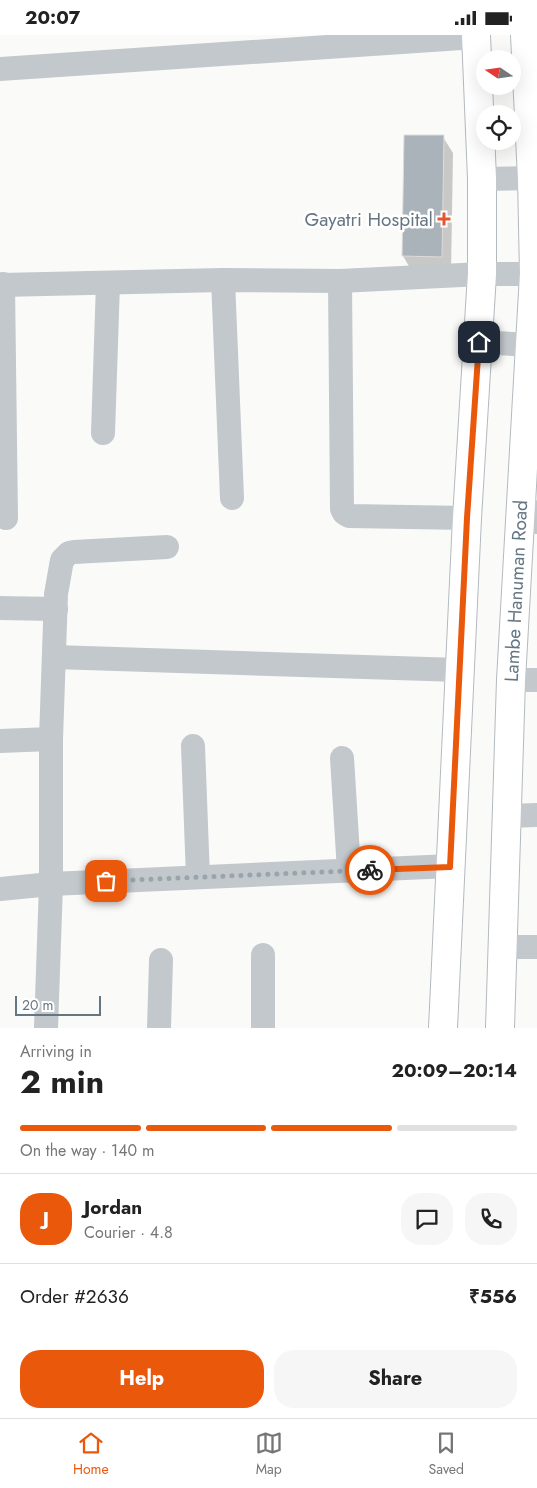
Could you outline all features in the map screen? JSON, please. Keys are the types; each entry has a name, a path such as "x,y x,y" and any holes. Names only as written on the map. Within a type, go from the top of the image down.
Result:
{"main road":[{"name":"Lambe Hanuman Road","path":"500,1028 506,815 524,680 521,499 533,348 535,274 535,178 525,35"},
{"path":"443,1028 459,670 482,274 482,179 476,36"}],"street":[{"path":"0,69 476,36"},
{"path":"482,179 535,178"},
{"path":"6,518 1,285 340,281 482,274 535,274"},
{"path":"223,281 232,497"},
{"path":"340,281 342,509 344,513 350,516 467,518"},
{"path":"103,433 108,283"},
{"path":"479,342 533,348"},
{"path":"521,499 537,522"},
{"path":"46,1028 51,884 51,739 56,594 62,560 69,553 167,547"},
{"path":"0,608 56,609"},
{"path":"54,657 459,670"},
{"path":"0,741 51,739"},
{"path":"193,746 198,877"},
{"path":"342,758 349,871"},
{"path":"506,815 537,815"},
{"path":"0,889 51,884 450,867"},
{"path":"502,947 537,947"},
{"path":"263,955 263,1028"},
{"path":"159,1028 161,960"}],"building":[{"path":"404,135 444,135 442,257 402,256"}],"way so far":[{"path":"106,881 370,870"}],"place":[{"name":"Gayatri Hospital","path":"444,219"}],"route":[{"path":"370,870 450,867 467,518 479,342"}]}
